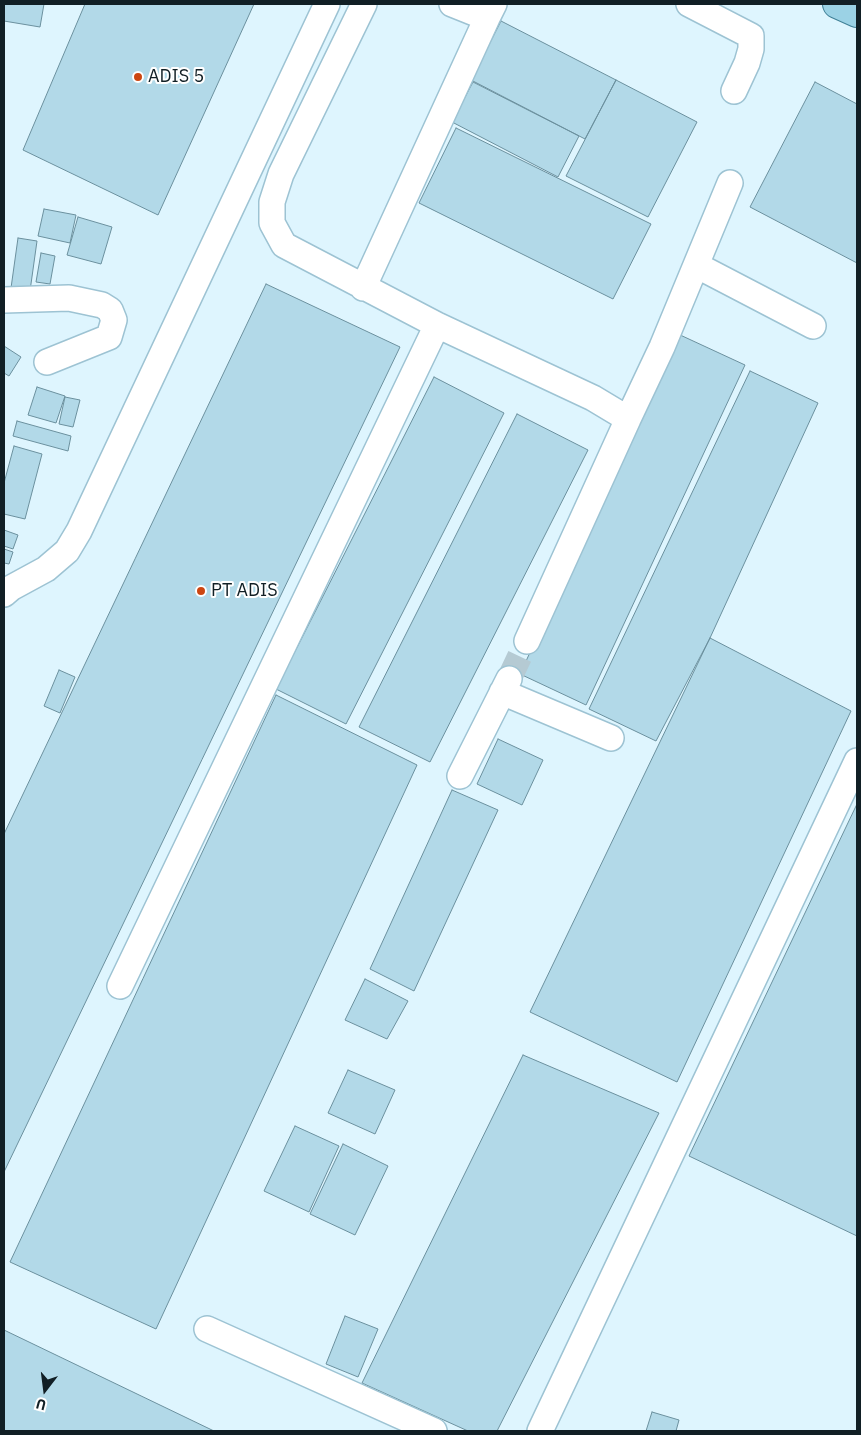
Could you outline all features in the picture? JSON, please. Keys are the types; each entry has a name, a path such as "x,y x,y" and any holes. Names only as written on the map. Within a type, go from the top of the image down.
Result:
{"main road":[{"path":"837,4 857,13"}],"street":[{"path":"4,594 11,588 46,569 67,551 79,531 327,4"},
{"path":"364,4 281,174 272,202 272,223 284,245 363,288 437,325 593,398 628,419"},
{"path":"363,288 491,11 452,4"},
{"path":"689,4 750,36 751,49 747,63 734,91"},
{"path":"527,641 662,347 730,183"},
{"path":"696,264 813,326"},
{"path":"4,300 69,298 102,305 110,310 114,320 109,337 47,362"},
{"path":"120,986 437,325"},
{"path":"460,776 505,685 611,738"},
{"path":"540,1431 857,761"},
{"path":"207,1329 434,1431"}],"building":[{"path":"4,4 44,4 40,27 4,21"},
{"name":"ADIS 5","path":"85,4 254,4 158,215 23,150"},
{"path":"501,21 616,80 585,139 471,80"},
{"path":"616,80 697,122 648,217 566,176"},
{"path":"473,82 579,136 558,177 452,122"},
{"path":"815,82 857,104 857,263 750,207"},
{"path":"456,128 651,224 613,299 419,203"},
{"path":"44,209 76,215 70,243 38,236"},
{"path":"78,217 112,227 101,264 67,255"},
{"path":"18,238 37,241 30,291 11,288"},
{"path":"41,253 55,256 50,284 36,282"},
{"name":"PT ADIS","path":"266,284 400,347 4,1172 4,834"},
{"path":"678,334 745,365 586,705 520,674"},
{"path":"4,346 21,357 9,376 4,373"},
{"path":"750,371 818,403 710,638 656,741 589,709"},
{"name":"PT ADIS","path":"434,377 504,413 346,724 276,689"},
{"path":"37,387 65,396 56,423 28,415"},
{"path":"65,397 80,400 73,427 59,424"},
{"path":"517,414 588,450 430,762 359,727"},
{"path":"17,421 71,436 68,451 13,436"},
{"path":"14,446 42,454 25,519 4,514 4,483"},
{"path":"4,530 18,535 13,549 4,546"},
{"path":"4,549 13,552 9,564 4,563"},
{"path":"710,638 851,711 677,1082 530,1012"},
{"path":"59,670 75,677 60,713 44,706"},
{"path":"276,695 417,765 156,1329 10,1262"},
{"path":"498,739 543,760 522,805 477,784"},
{"path":"452,790 498,810 414,991 370,969"},
{"path":"857,804 857,1236 689,1156"},
{"path":"365,979 408,1001 387,1039 345,1020"},
{"path":"523,1055 659,1113 497,1431 468,1431 362,1383"},
{"path":"348,1070 395,1090 375,1134 328,1113"},
{"path":"295,1126 339,1146 309,1212 264,1191"},
{"path":"343,1144 388,1166 355,1235 310,1214"},
{"path":"345,1316 378,1329 358,1377 326,1364"},
{"path":"4,1330 214,1431 4,1431"},
{"path":"652,1412 679,1420 676,1431 646,1431"}],"tunnel":[{"path":"509,679 527,641"}],"place":[{"name":"ADIS 5","path":"138,77"},
{"name":"PT ADIS","path":"201,591"}]}
